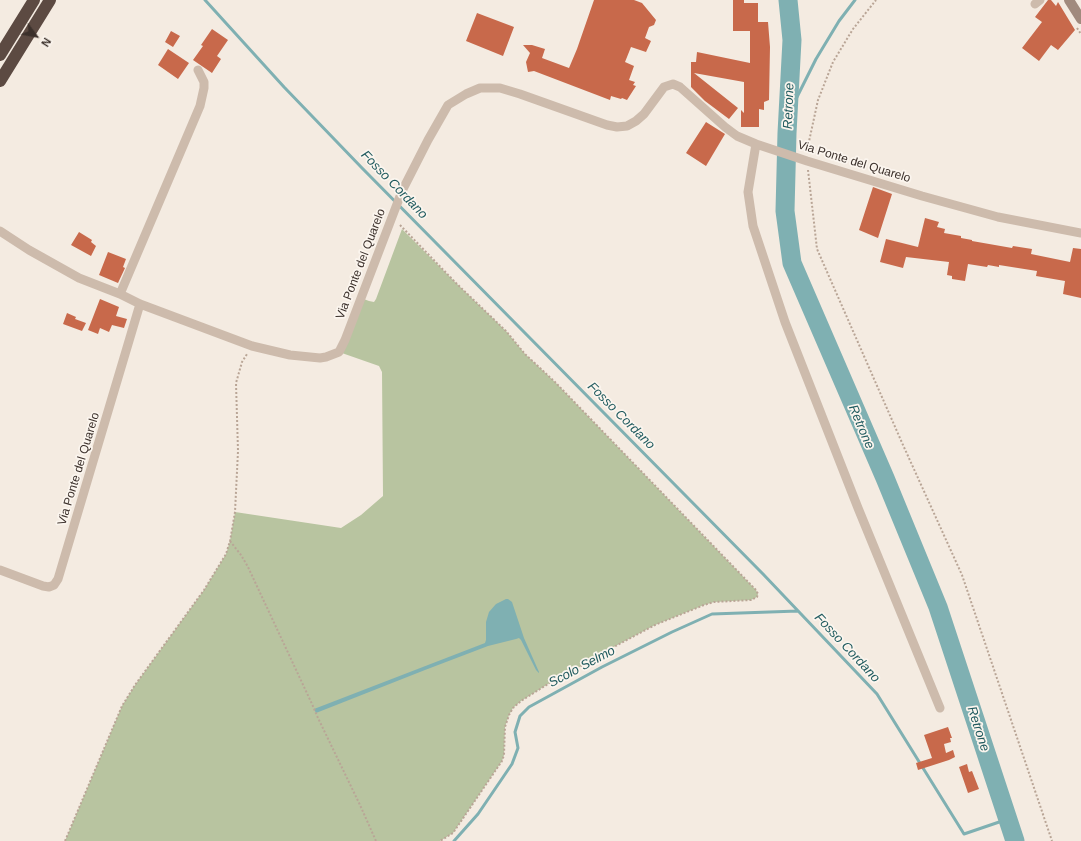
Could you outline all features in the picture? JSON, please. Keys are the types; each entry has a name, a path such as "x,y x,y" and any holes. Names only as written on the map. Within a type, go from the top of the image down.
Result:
{"highway":[{"path":"0,55 34,0"},
{"path":"0,81 50,0"}],"main road":[{"path":"1069,0 1081,19"}],"street":[{"path":"120,294 200,106 204,82 198,70"},
{"name":"Via Ponte del Quarelo","path":"0,231 29,250 79,278 120,294 140,304 252,346 290,354 320,358 326,357 339,352 345,340 402,191 431,134 448,105 466,94 480,88 500,88 607,125 617,127 627,126 636,121 644,114 664,87 673,84 680,87 737,136 756,144 922,196 998,217 1081,233"},
{"path":"756,144 748,192 753,226 785,322 858,508 940,708"},
{"name":"Via Ponte del Quarelo","path":"0,570 49,587 54,585 58,579 140,304"}],"path":[{"path":"876,0 853,30 833,62 818,100 804,160 817,249 962,575 1052,841"},
{"path":"394,213 402,229 506,331 525,354 555,382 756,590 758,594 757,597 751,600 714,602 704,605 655,625 548,684 521,701 513,708 505,727 504,754 502,761 452,833 440,841"},
{"path":"65,841 122,706 135,685 204,590 226,554 235,512 238,452 236,383 242,362 252,346"},
{"path":"230,541 248,567 376,841"}],"green space":[{"path":"402,229 506,331 525,354 555,382 756,590 758,594 757,597 751,600 714,602 655,625 548,684 521,701 513,708 505,727 504,755 502,761 453,833 440,841 65,841 122,706 135,685 204,590 226,554 235,512 341,528 361,515 383,496 382,372 379,366 339,352 361,298 374,302 376,299"}],"water":[{"path":"506,599 512,602 524,638 539,673 519,638 488,646 316,713 314,709 485,643 486,622 489,612 496,604"}],"building":[{"path":"594,0 634,0 642,3 656,20 654,25 649,27 645,38 651,41 646,52 631,47 625,62 634,66 629,80 635,82 633,85 636,86 627,100 611,96 610,100 534,71 528,72 526,62 530,53 523,45 532,45 545,49 542,58 569,68"},
{"path":"733,0 744,0 744,3 758,3 758,22 768,22 770,47 769,100 764,102 764,110 759,109 759,127 741,127 741,110 744,113 744,82 694,73 738,108 729,119 705,101 691,87 691,62 696,62 697,52 750,63 750,31 733,31"},
{"path":"1048,0 1051,0 1056,6 1058,2 1075,30 1058,50 1051,45 1039,61 1022,48 1042,22 1035,17"},
{"path":"477,13 514,27 503,56 466,41"},
{"path":"212,29 228,40 217,56 221,59 212,73 193,60 203,46 201,45"},
{"path":"171,31 180,36 173,47 165,42"},
{"path":"168,49 189,63 178,79 158,65"},
{"path":"706,122 725,134 706,166 686,153"},
{"path":"873,187 892,194 878,238 859,230"},
{"path":"925,218 939,222 937,227 945,229 944,233 961,236 961,238 972,241 1012,248 1013,246 1032,249 1031,254 1070,262 1073,248 1081,249 1081,298 1063,294 1065,281 1036,276 1037,271 999,265 999,267 988,265 987,267 968,264 965,281 952,279 952,276 947,275 949,262 906,257 903,268 880,262 886,239 918,247"},
{"path":"79,232 92,240 91,242 96,246 91,256 71,245"},
{"path":"108,252 126,259 123,267 125,268 118,283 99,275"},
{"path":"100,299 119,307 116,316 127,319 124,328 112,325 109,332 100,328 98,334 88,330"},
{"path":"67,313 76,317 75,319 86,323 82,331 63,324"},
{"path":"948,727 952,738 950,738 951,742 944,744 946,753 953,750 955,757 918,770 916,763 932,758 924,735"},
{"path":"967,764 969,772 972,771 979,789 968,793 959,767"}],"waterway":[{"name":"Fosso Cordano","path":"205,0 284,87 362,168 763,574 877,694 964,834 1008,819"},
{"name":"Retrone","path":"788,0 792,40 785,211 792,263 885,478 938,607 1015,841"},
{"path":"788,115 816,59 839,21 855,0"},
{"name":"Scolo Selmo","path":"454,841 478,814 512,764 518,748 515,732 520,716 529,707 602,667 712,614 798,611"}]}
